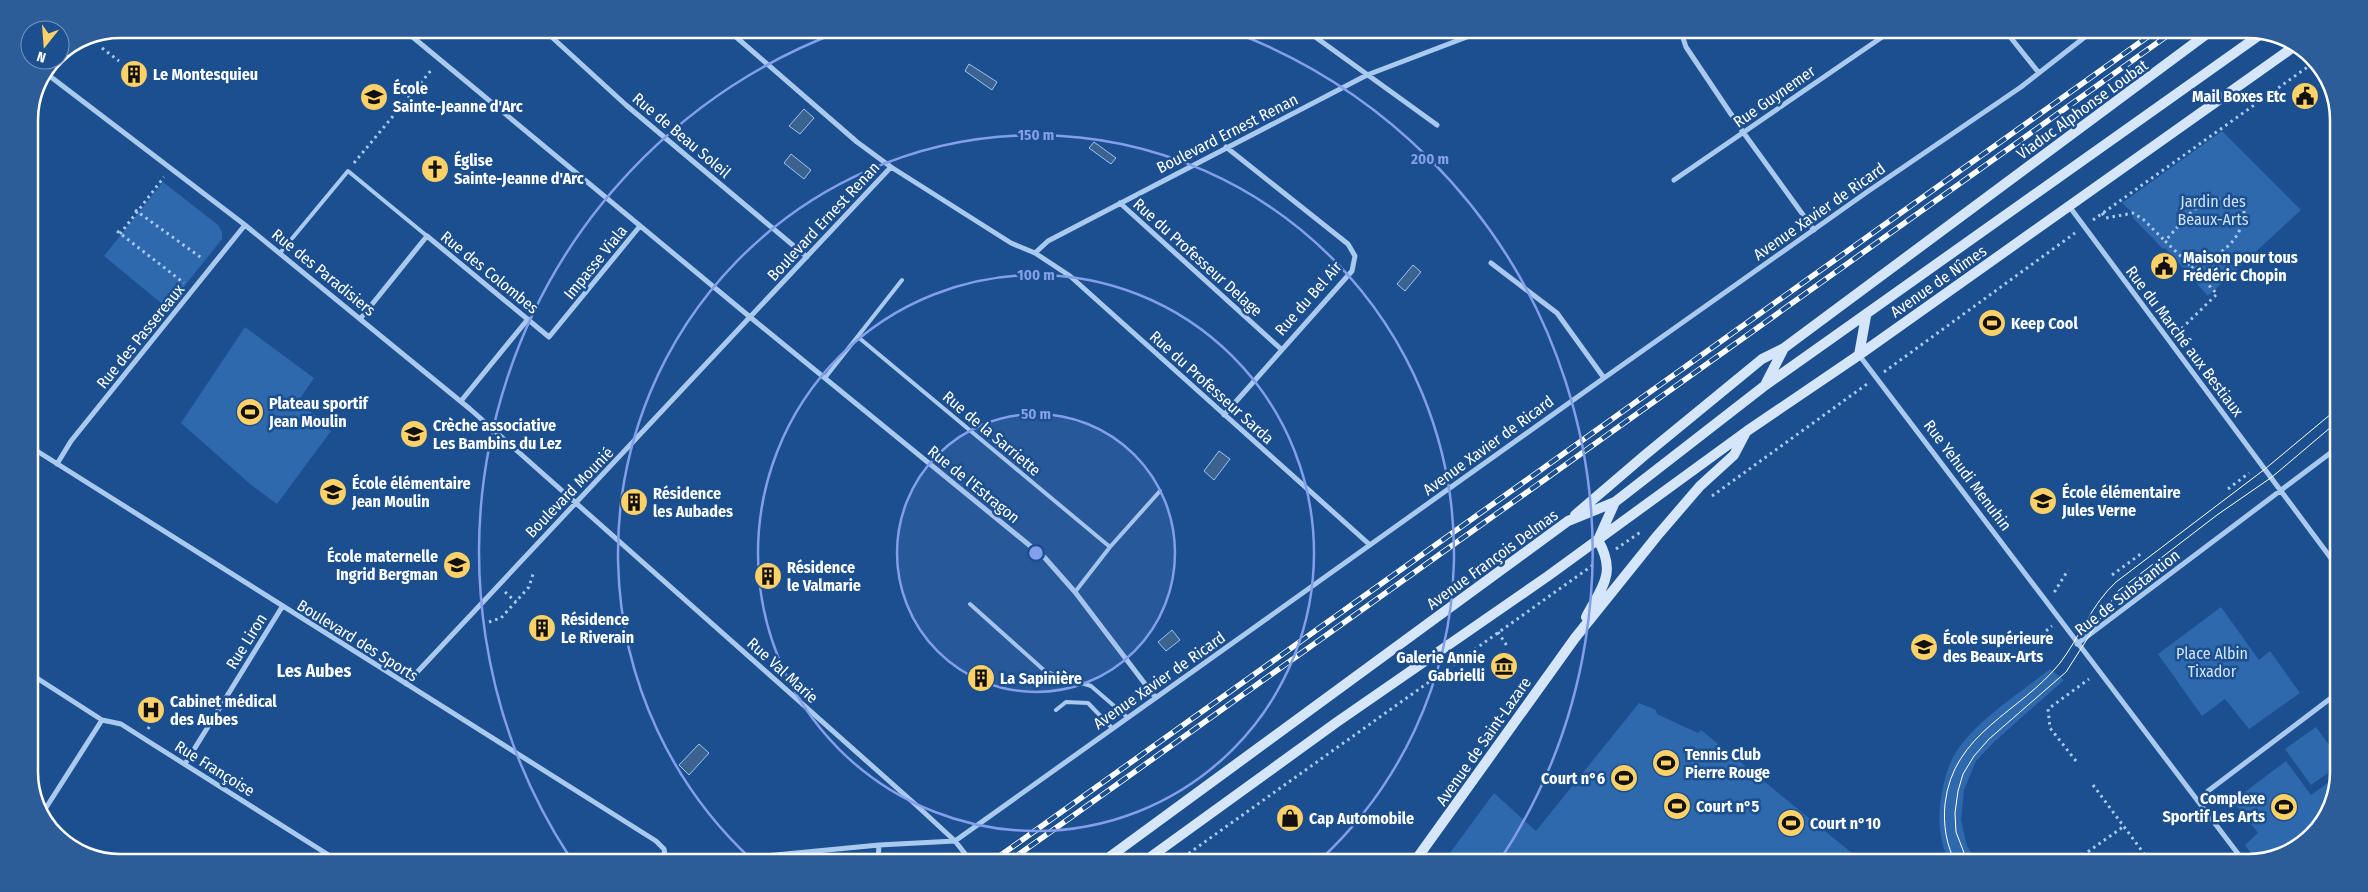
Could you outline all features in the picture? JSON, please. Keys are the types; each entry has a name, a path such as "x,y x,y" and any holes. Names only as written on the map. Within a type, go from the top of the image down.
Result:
{"main road":[{"name":"Viaduc Alphonse Loubat","path":"1973,208 2203,38"},
{"name":"Avenue de Nîmes","path":"1615,502 1764,387 2255,38"},
{"name":"Avenue de Nîmes","path":"1598,540 1747,431 1860,355 2291,49"},
{"name":"Avenue de Nîmes","path":"1568,521 1762,359 1784,348 1973,208"},
{"path":"1860,355 1866,316"},
{"name":"Avenue de Nîmes","path":"1764,387 1784,348"},
{"name":"Avenue de Saint-Lazare","path":"1420,854 1575,638 1656,536 1700,486 1734,455 1747,431"},
{"path":"1155,854 1337,722 1598,540 1615,502"},
{"name":"Avenue François Delmas","path":"1114,854 1568,521 1615,502"},
{"path":"1598,540 1607,555"},
{"name":"Avenue de Saint-Lazare","path":"1575,638 1603,587 1608,570 1607,555"}],"street":[{"path":"414,38 750,318"},
{"name":"Rue de Beau Soleil","path":"553,38 626,105 807,257"},
{"path":"737,38 857,142 891,167"},
{"path":"1315,38 1437,125"},
{"name":"Boulevard Ernest Renan","path":"750,318 891,167 1011,243 1034,252 1048,242 1120,203 1367,75 1459,38"},
{"path":"1683,38 1686,47 1814,230"},
{"name":"Rue Guynemer","path":"1674,180 1881,38"},
{"path":"2011,38 2039,73"},
{"name":"Avenue Xavier de Ricard","path":"955,841 1604,378 1814,230 2021,88 2084,38"},
{"name":"Rue des Paradisiers","path":"50,76 245,225 361,318 461,401 576,502"},
{"name":"Rue du Bel Air","path":"1224,415 1352,271 1355,256 1348,244 1226,147"},
{"name":"Rue du Professeur Delage","path":"1120,203 1281,349"},
{"name":"Rue du Marché aux Bestiaux","path":"2069,206 2330,557"},
{"name":"Rue des Passereaux","path":"56,464 71,442 245,225"},
{"name":"Impasse Viala","path":"549,337 640,226"},
{"name":"Rue des Colombes","path":"361,318 427,236 549,337"},
{"name":"Rue du Professeur Sarda","path":"1034,252 1070,276 1370,545"},
{"path":"1491,263 1557,313 1604,378"},
{"name":"Rue de l'Estragon","path":"750,318 1045,558 1075,592 1155,697"},
{"name":"Boulevard Mounié","path":"406,684 750,318"},
{"path":"461,401 528,319"},
{"name":"Rue Yehudi Menuhin","path":"1860,355 2077,644"},
{"name":"Boulevard des Sports","path":"38,452 656,841 664,849 665,854"},
{"name":"Rue de Substantion","path":"2238,854 2077,644 2330,453"},
{"name":"Rue Val Marie","path":"576,502 955,841 965,854"},
{"name":"Rue Liron","path":"185,764 282,607"},
{"name":"Rue Françoise","path":"38,679 102,720 121,724 327,854"},
{"path":"2201,804 2209,798 2208,792 2330,698"},
{"path":"46,808 102,720"},
{"path":"786,854 880,845 955,841"},
{"path":"879,854 880,845"},
{"path":"828,850 829,854"}],"lane":[{"path":"280,253 348,171 427,236"},
{"path":"824,378 902,280"},
{"name":"Rue de la Sarriette","path":"858,337 1110,548"},
{"path":"1075,592 1110,548 1160,491"},
{"path":"970,604 1046,672 1091,686 1127,717"},
{"path":"1056,710 1066,702 1088,703 1112,728"}],"path":[{"path":"102,48 119,61"},
{"path":"348,171 440,60"},
{"path":"2169,341 2217,294 2144,220 2133,213 2106,218 2102,213 2310,65"},
{"path":"171,169 119,232 193,290"},
{"path":"2165,241 2187,215 2204,203 2218,198 2232,200 2244,206 2245,221 2229,245 2215,255 2190,265"},
{"path":"136,210 212,265"},
{"path":"2228,489 2249,473"},
{"path":"1188,854 1645,529 1656,536"},
{"path":"2112,575 2142,553"},
{"path":"489,622 501,618 529,587 533,574"},
{"path":"1498,632 1507,646"},
{"path":"2076,761 2050,728 2048,709 2089,679"},
{"path":"2093,785 2144,854"},
{"path":"2085,854 2123,827"}],"green space":[{"name":"Jardin des Beaux-Arts","path":"2222,131 2301,210 2208,296 2165,248 2163,249 2133,218 2133,213 2122,203"},
{"path":"163,182 218,225 222,232 222,239 167,308 104,256"},
{"name":"Plateau sportif Jean Moulin","path":"245,327 314,378 299,400 331,431 277,504 250,484 181,423"},
{"name":"Place Albin Tixador","path":"2221,607 2259,660 2270,651 2300,693 2249,729 2225,699 2202,716 2158,654"},
{"path":"2050,669 2064,680 1994,742 1976,761 1964,790 1961,820 1967,846 1972,854 1946,854 1942,843 1939,814 1947,772 1956,752 1965,740 1987,718"},
{"name":"Tennis Club Pierre Rouge","path":"1639,703 1656,710 1657,714 1698,733 1701,730 1853,854 1449,854 1494,793 1536,831"},
{"path":"2316,727 2330,746 2330,772 2311,785 2285,749"},
{"name":"Complexe Sportif Les Arts","path":"2286,761 2311,795 2330,782 2322,809 2307,831 2290,844 2265,853 2252,854 2245,845 2258,833 2233,801"}],"shaded area":[{"path":"969,64 997,82 992,90 965,71"},
{"path":"804,109 814,118 800,134 789,126"},
{"path":"1094,142 1116,158 1111,164 1089,148"},
{"path":"791,154 811,170 804,179 784,163"},
{"path":"1413,265 1421,272 1405,291 1397,284"},
{"path":"1219,451 1230,459 1214,480 1204,471"},
{"path":"1172,630 1180,640 1166,651 1158,642"},
{"path":"699,744 709,753 689,775 679,765"}],"tram line":[{"path":"1952,854 1946,834 1945,804 1951,779 1961,759 1974,741 1990,725 2044,680 2060,663 2093,611 2116,582 2265,469 2330,415"},
{"path":"1965,854 1956,832 1955,813 1963,774 1974,756 1989,739 2066,672 2118,591 2217,515 2272,477 2330,428"}],"railway":[{"path":"1002,854 2146,38"},
{"path":"1019,854 2164,38"}],"place":[{"name":"Le Montesquieu","path":"134,74"},
{"name":"Mail Boxes Etc","path":"2305,96"},
{"name":"École Sainte-Jeanne d'Arc","path":"374,97"},
{"name":"Église Sainte-Jeanne d'Arc","path":"435,169"},
{"name":"Maison pour tous Frédéric Chopin","path":"2164,266"},
{"name":"Keep Cool","path":"1992,323"},
{"name":"Plateau sportif Jean Moulin","path":"250,412"},
{"name":"Crèche associative Les Bambins du Lez","path":"414,434"},
{"name":"École élémentaire Jean Moulin","path":"333,492"},
{"name":"École élémentaire Jules Verne","path":"2043,501"},
{"name":"Résidence les Aubades","path":"634,502"},
{"name":"École maternelle Ingrid Bergman","path":"457,565"},
{"name":"Résidence le Valmarie","path":"768,576"},
{"name":"Résidence Le Riverain","path":"542,628"},
{"name":"École supérieure des Beaux-Arts","path":"1924,647"},
{"name":"Galerie Annie Gabrielli","path":"1504,666"},
{"name":"La Sapinière","path":"981,678"},
{"name":"Cabinet médical des Aubes","path":"151,710"},
{"name":"Tennis Club Pierre Rouge","path":"1666,763"},
{"name":"Court n°6","path":"1624,778"},
{"name":"Court n°5","path":"1677,806"},
{"name":"Complexe Sportif Les Arts","path":"2284,807"},
{"name":"Cap Automobile","path":"1290,818"},
{"name":"Court n°10","path":"1791,823"}],"district":[{"name":"Les Aubes","path":"314,671"}]}
